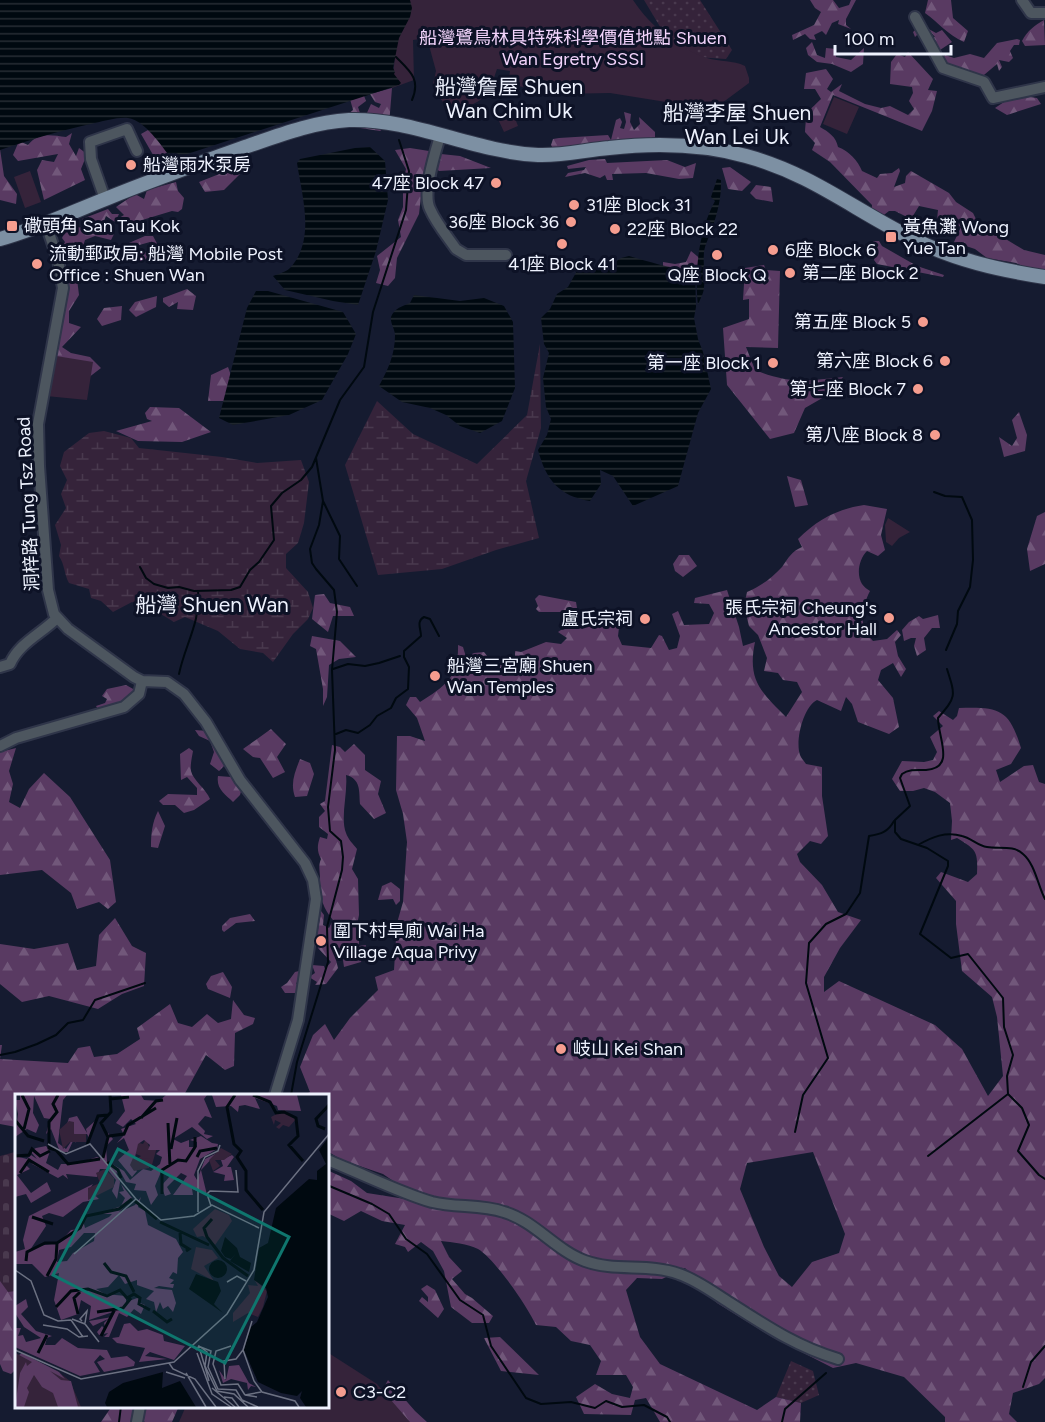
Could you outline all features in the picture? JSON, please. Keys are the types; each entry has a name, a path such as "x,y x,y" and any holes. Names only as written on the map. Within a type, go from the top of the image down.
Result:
{"main road":[{"path":"0,239 46,224 105,199 267,139 318,124 351,120 385,122 498,151 538,155 626,146 719,149 793,171 933,249 993,268 1045,277"}],"street":[{"path":"1022,0 1031,13 1045,13"},
{"path":"915,17 943,68 984,82 993,98 1045,87"},
{"path":"105,199 91,159 90,141 127,129 137,151"},
{"path":"440,136 428,189 427,199 431,211 460,252 466,255 506,255"},
{"name":"洞梓路 Tung Tsz Road","path":"46,224 58,260 63,288 38,423 39,466 50,605 57,618 68,630 126,673 142,681 167,682 184,694 206,722 240,780 305,863 313,880 316,899 298,1020 275,1094"},
{"path":"0,667 10,664 14,653 57,618"},
{"path":"0,746 16,738 124,707 139,694 142,681"},
{"path":"328,1160 407,1194 434,1202 462,1207 483,1207 504,1212 524,1221 584,1261 602,1266 663,1269 682,1275 783,1337 812,1351 838,1359"},
{"path":"137,1422 140,1407"}],"green space":[{"name":"船灣鷺鳥林具特殊科學價值地點 Shuen Wan Egretry SSSI","path":"405,0 633,0 656,27 675,42 707,58 745,66 749,83 722,103 701,112 692,113 666,102 610,93 559,94 508,84 510,71 497,69 491,86 484,96 474,104 458,110 443,102 437,94 433,84 436,71 427,38 413,40 414,80 392,88 397,33"},
{"path":"644,0 700,0 732,50 726,59 695,57 668,40"},
{"path":"810,0 833,0 839,8 849,5 851,0 856,0 846,19 846,25 851,29 838,24 839,20 832,23 826,35 822,31 814,35 816,40 810,39 805,34 793,40 792,35 814,25 821,12"},
{"path":"928,0 951,0 953,18 968,31 964,42 925,13"},
{"path":"1044,20 1045,45 1025,46 1022,41 1026,34"},
{"path":"919,27 925,27 936,33 942,30 952,42 937,52 932,38 935,37 930,31 922,30 915,37 913,32"},
{"path":"1020,40 1019,45 1014,45 1010,51 1013,58 1009,62 999,60 1002,67 999,71 997,64 978,80 945,69 942,59 945,55 954,58 970,54 984,58 997,43"},
{"path":"812,42 817,55 825,58 826,48 836,49 836,57 851,60 864,48 863,64 851,72 832,64 817,62 808,55 806,48"},
{"path":"908,52 933,79 928,90 937,91 932,111 922,131 833,95 820,127 832,135 838,147 853,157 862,171 877,178 880,174 892,173 899,168 894,187 905,183 906,176 911,171 949,193 956,202 973,213 978,223 989,234 1004,238 1024,250 1045,255 1045,270 1033,271 1016,263 987,258 975,249 954,242 961,227 948,221 942,224 937,220 938,210 919,206 911,219 895,211 889,211 876,221 871,219 872,205 830,162 812,150 815,143 805,132 806,119 808,112 821,99 815,89 804,89 806,73 826,69 833,79 827,89 831,92 842,84 839,91 865,104 881,108 890,106 908,115 914,109 909,101 913,93 912,87 890,84 891,62 897,54 905,57"},
{"path":"392,88 389,125 380,131 354,127 348,114 353,110 350,99 363,93 366,101 358,107 360,113 366,115 371,104 379,108 381,104 375,102 370,94"},
{"path":"834,97 859,107 847,134 823,124"},
{"path":"1037,98 1041,104 1007,115 995,108 1007,100"},
{"path":"624,112 631,114 630,122 634,130 640,124 639,117 655,132 655,139 558,157 551,145 553,139 559,138 608,135 611,140 616,120 620,118 622,122 620,128 624,129 626,122"},
{"path":"513,113 518,126 504,132 498,119"},
{"path":"148,130 178,153 182,161 166,167 168,155 162,158 165,170 156,168 156,160 141,134"},
{"path":"72,133 69,144 76,156 79,148 87,154 81,169 85,180 44,200 37,170 42,160 54,162 58,154 18,161 13,155 19,141 28,145 40,136 66,137"},
{"path":"410,148 429,151 424,171 419,214 397,258 395,278 388,286 376,283 380,270 377,256 401,237 398,220 403,207 406,169 395,150"},
{"path":"0,149 4,176 17,194 16,204 0,200"},
{"path":"441,154 460,156 491,168 439,171 436,168"},
{"path":"605,159 607,163 667,160 685,167 696,163 693,178 679,179 646,173 612,174 613,180 607,180 605,175 600,178 585,173 565,177 568,173 584,170 586,167 568,169 567,166 589,160"},
{"path":"237,167 240,174 224,190 205,192 199,182"},
{"path":"730,167 751,182 742,191 728,189 722,168"},
{"path":"30,171 41,202 25,208 14,177"},
{"path":"176,182 178,191 184,198 182,209 119,227 119,218 124,215 116,207 135,194 144,199 147,190"},
{"path":"756,185 771,187 773,202 756,199 750,193"},
{"path":"108,209 112,214 119,214 115,222 106,216 101,228 114,234 111,240 95,236 85,240 83,246 68,252 70,262 66,262 61,250 65,242 62,238 68,225 78,221 78,227 85,229 82,219"},
{"path":"145,236 153,236 161,251 159,255 140,261 131,261 131,255 150,251 150,242 125,249 122,246"},
{"path":"873,241 879,241 882,246 917,266 944,275 943,277 877,264 874,260 877,250 872,245"},
{"path":"691,251 703,261 695,269 685,272 663,269 663,262 675,264 686,262"},
{"path":"764,265 766,270 780,271 778,348 746,347 755,370 778,378 798,380 843,377 831,393 805,408 794,433 770,439 727,385 723,328 749,319 749,299 743,300 745,268"},
{"path":"68,277 77,279 79,295 69,311 69,323 81,327 62,347 71,353 90,357 101,368 88,378 56,361 55,347 62,325 58,285"},
{"path":"187,289 196,296 193,310 177,309 178,302 169,307 163,302 163,298"},
{"path":"157,296 156,307 136,317 129,310 135,302"},
{"path":"122,306 121,320 102,326 97,319 104,308"},
{"path":"540,344 541,428 526,481 539,538 442,569 378,575 345,465 377,401 413,434 477,464 527,415"},
{"path":"56,356 93,362 87,400 46,396 51,368 55,366"},
{"path":"228,367 234,384 230,401 208,401 211,375"},
{"path":"150,407 179,408 211,432 182,442 138,441 116,431 152,421 147,419 145,413"},
{"path":"1019,412 1027,435 1025,451 1004,457 999,437 1012,446 1017,438 1012,420"},
{"path":"104,431 131,438 139,448 257,463 301,460 309,482 304,523 298,543 286,554 286,568 308,592 313,608 308,619 293,634 273,662 263,653 240,649 218,631 185,617 174,622 151,608 132,602 113,612 101,601 91,598 89,589 69,583 59,556 61,545 55,525 66,508 61,494 67,480 60,466 64,452 89,433"},
{"path":"787,476 801,480 808,505 795,507"},
{"path":"864,505 887,509 881,535 885,550 878,556 867,551 859,567 860,580 870,591 862,617 865,629 873,641 887,639 897,630 901,635 895,642 898,656 906,669 901,677 893,663 881,670 878,680 893,698 899,727 889,734 858,722 852,704 846,697 841,711 817,700 808,710 801,725 800,756 806,764 822,767 822,796 828,836 821,844 810,841 797,854 800,862 822,885 838,912 861,920 840,948 824,977 824,992 839,981 935,1025 962,1049 988,1096 1003,1076 997,1017 992,997 962,971 956,924 956,901 936,878 941,872 968,882 977,874 976,855 972,848 957,838 951,840 950,803 935,792 924,788 900,791 892,779 902,761 933,760 937,752 930,737 943,726 933,716 939,711 953,720 959,708 983,708 1000,713 1006,718 1012,725 1021,748 1011,764 996,770 1000,782 1024,766 1033,765 1039,782 1045,784 1045,1378 1039,1384 1013,1393 1009,1414 1017,1422 945,1422 945,1417 904,1377 856,1363 833,1368 772,1337 717,1303 685,1268 662,1279 637,1278 626,1290 640,1337 660,1364 757,1410 776,1397 801,1403 800,1422 660,1422 646,1398 635,1400 631,1415 584,1414 576,1397 595,1384 612,1394 630,1398 633,1387 626,1375 596,1375 601,1361 590,1345 571,1341 556,1327 536,1325 510,1284 485,1254 470,1246 441,1241 449,1257 462,1271 452,1279 465,1294 493,1316 489,1323 472,1323 451,1307 444,1271 433,1251 421,1242 408,1252 405,1247 395,1244 405,1225 382,1221 361,1211 344,1221 328,1213 328,1170 351,1181 367,1193 424,1202 383,1174 342,1160 328,1152 328,1094 306,1094 310,1092 300,1067 313,1035 325,1024 334,1040 350,1018 378,990 375,977 394,970 397,923 403,902 407,842 403,814 396,790 397,736 410,736 425,741 417,718 406,705 410,697 416,697 420,702 449,680 456,665 458,645 463,647 466,657 484,652 488,657 508,656 509,662 515,661 515,651 521,652 546,642 561,644 567,638 558,632 561,630 594,622 621,611 618,636 622,645 651,648 659,635 662,636 669,650 677,648 680,636 672,614 678,611 684,625 709,624 714,613 709,604 694,603 695,598 727,590 743,646 755,642 753,666 758,684 769,700 786,717 802,692 797,682 783,680 778,673 764,671 767,658 758,635 749,626 744,606 747,592 770,578 793,553 802,547 798,539 813,526 836,513","holes":["813,1152 845,1234 839,1253 812,1262 792,1287 779,1276 764,1247 740,1189 747,1163"]},
{"path":"1045,512 1045,564 1030,571 1027,549 1037,516"},
{"path":"888,518 910,532 899,538 892,546 886,542 885,525"},
{"path":"679,555 689,555 697,566 683,577 675,571 673,564"},
{"path":"324,594 330,603 350,607 354,616 333,616 328,632 312,619 315,595"},
{"path":"539,595 576,602 577,608 561,612 539,612 536,609 538,606 535,599"},
{"path":"938,615 940,628 932,628 924,638 926,650 917,656 914,646 916,638 904,641 902,630 919,616 923,619"},
{"path":"312,636 340,641 356,657 339,659 329,665 327,697 323,706 323,689 316,649 310,646"},
{"path":"126,685 135,690 126,698 127,706 102,716 96,706 105,703 107,699 102,696 107,689"},
{"path":"271,729 286,744 277,757 285,772 273,778 260,758 253,757 243,749"},
{"path":"195,730 206,731 227,763 219,771 210,764 214,752 210,741 199,736"},
{"path":"354,744 365,755 365,770 381,781 378,794 386,813 374,819 360,804 357,783 346,775 344,827 357,849 352,869 358,879 357,925 359,946 366,945 361,962 344,967 343,960 350,953 336,951 338,968 326,984 315,985 317,982 309,977 315,973 312,965 324,966 325,969 331,962 318,948 317,936 321,911 324,915 323,925 329,928 333,920 324,905 320,890 321,859 318,846 320,837 327,839 328,834 319,827 319,817 325,811 320,804 325,801 332,745 340,747 345,752"},
{"path":"16,748 9,771 13,784 9,802 20,808 29,789 44,773 70,797 110,860 116,902 108,909 99,902 77,909 71,893 42,870 0,875 0,752"},
{"path":"189,748 193,751 192,774 210,799 194,810 184,813 175,805 163,805 159,801 168,794 197,795 197,788 187,777 181,780 180,754"},
{"path":"300,759 310,763 314,774 307,796 295,797 293,782"},
{"path":"218,776 231,777 242,788 240,795 233,802 220,788"},
{"path":"158,811 165,826 158,848 151,847 152,829"},
{"path":"391,882 400,889 400,901 396,905 393,899 378,900 382,886"},
{"path":"250,914 255,921 236,923 224,932 222,930 222,926 230,918"},
{"path":"115,918 132,946 146,953 144,986 122,994 98,1009 49,996 22,1002 0,984 0,944 34,949 68,943 77,970 96,966 99,935"},
{"path":"303,970 302,980 296,983 301,989 299,993 285,993 281,987 295,972"},
{"path":"223,972 232,987 230,998 208,989 206,984 211,976"},
{"path":"233,1000 244,1015 255,1018 253,1024 235,1033 234,1066 225,1070 206,1055 185,1094 15,1094 15,1127 0,1124 0,1059 68,1063 78,1048 90,1046 94,1057 117,1054 140,1039 137,1028 170,1004 178,1023 192,1027 207,1014 218,1023 231,1019"},
{"path":"15,1152 15,1291 8,1292 0,1281 0,1156"},
{"path":"0,1267 15,1279 15,1370 11,1374 3,1371 0,1364"},
{"path":"427,1285 435,1290 444,1309 438,1318 419,1301 422,1297 428,1302 428,1297 421,1289"},
{"path":"500,1337 539,1375 501,1371 484,1338"},
{"path":"328,1353 377,1384 410,1422 179,1422 186,1407 328,1407"},
{"path":"791,1361 813,1371 819,1395 801,1403 776,1397"},
{"path":"388,1380 427,1422 382,1422 378,1398"},
{"path":"111,1407 179,1407 172,1422 145,1422 132,1416 131,1422 101,1422"}],"shaded area":[{"path":"0,0 410,0 412,8 399,38 393,68 394,74 401,83 399,85 172,159 147,129 128,118 111,119 35,138 0,150"},
{"path":"370,147 385,161 388,200 376,251 358,305 285,290 273,276 290,268 298,257 305,231 304,203 297,163 300,159"},
{"path":"717,179 721,180 719,205 705,249 704,289 698,305 697,265 705,225 715,201 711,197"},
{"path":"629,256 670,267 695,269 694,318 711,389 698,413 678,486 633,506 613,476 600,470 601,484 590,501 579,499 562,491 545,470 538,450 547,435 551,419 546,407 543,378 549,353 544,344 541,318 550,309 557,294 568,287 578,269 583,266 600,268"},
{"path":"256,291 268,291 343,312 356,334 348,354 322,400 289,415 233,425 219,418 247,308"},
{"path":"414,295 460,301 484,298 504,306 513,322 515,388 502,421 480,433 460,426 446,415 430,408 402,402 379,386 394,349 392,314 396,309 410,303"}],"waterway":[{"path":"396,57 410,71 415,81 412,100"},
{"path":"140,567 146,578 154,584 168,588 179,587 194,591 231,590 240,587 250,570 259,562 274,540 271,506 282,493 301,480 312,467 340,400 364,367 373,312 406,210 409,171 399,140"},
{"path":"316,458 323,501 340,536 339,559 357,586"},
{"path":"934,492 945,496 962,497 972,520 973,560 970,587 958,611 957,624 946,650"},
{"path":"291,1094 297,1062 328,962 327,927 342,870 343,857 341,841 330,831 328,807 335,750 332,670 337,612 334,590 312,563 310,549 319,525 323,501"},
{"path":"179,674 195,623 198,591"},
{"path":"336,734 346,730 358,733 370,725 377,716 391,708 396,698 408,689 409,667 404,651 421,636 420,623 424,617 430,619 439,636"},
{"path":"333,669 348,664 365,666 400,656"},
{"path":"947,669 953,696 938,718 943,758 941,764 935,768 902,774 900,778 910,806 895,820 895,832 901,839 927,848 948,861 920,934 951,958 968,954 1003,998 1004,1027 1013,1055 1007,1076 1008,1094 1022,1108 1029,1125 1018,1151 1045,1179"},
{"path":"795,1132 803,1095 828,1058 806,983 809,943 826,924 846,914 860,893 869,836 884,832 894,821"},
{"path":"918,845 934,837 950,834 965,837 992,848 1015,849 1031,863 1045,899"},
{"path":"0,1055 37,1044 56,1035 68,1023 83,1020 95,1000 145,983"},
{"path":"928,1156 1008,1094"},
{"path":"328,1185 372,1204 389,1214 406,1239 427,1254 460,1300 483,1315 491,1346 526,1398 541,1404 571,1402 595,1408 606,1401 622,1407 644,1405 667,1417 670,1422"},
{"path":"1023,1387 1031,1362 1045,1346"},
{"path":"782,1422 785,1409 826,1373"},
{"path":"119,1422 121,1407"}],"place":[{"name":"船灣雨水泵房","path":"131,165"},
{"name":"47座 Block 47","path":"496,183"},
{"name":"31座 Block 31","path":"574,205"},
{"name":"36座 Block 36","path":"571,222"},
{"name":"䃟頭角 San Tau Kok","path":"12,226"},
{"name":"22座 Block 22","path":"615,229"},
{"name":"黃魚灘 Wong Yue Tan","path":"891,237"},
{"name":"41座 Block 41","path":"562,244"},
{"name":"6座 Block 6","path":"773,250"},
{"name":"Q座 Block Q","path":"717,255"},
{"name":"流動郵政局: 船灣 Mobile Post Office : Shuen Wan","path":"37,264"},
{"name":"第二座 Block 2","path":"790,273"},
{"name":"第五座 Block 5","path":"923,322"},
{"name":"第六座 Block 6","path":"945,361"},
{"name":"第一座 Block 1","path":"773,363"},
{"name":"第七座 Block 7","path":"918,389"},
{"name":"第八座 Block 8","path":"935,435"},
{"name":"張氏宗祠 Cheung's Ancestor Hall","path":"889,618"},
{"name":"盧氏宗祠","path":"645,619"},
{"name":"船灣三宮廟 Shuen Wan Temples","path":"435,676"},
{"name":"圍下村旱廁 Wai Ha Village Aqua Privy","path":"321,941"},
{"name":"岐山 Kei Shan","path":"561,1049"},
{"name":"C3-C2","path":"341,1392"}],"district":[{"name":"船灣詹屋 Shuen Wan Chim Uk","path":"509,99"},
{"name":"船灣李屋 Shuen Wan Lei Uk","path":"737,125"},
{"name":"船灣 Shuen Wan","path":"212,605"}]}
